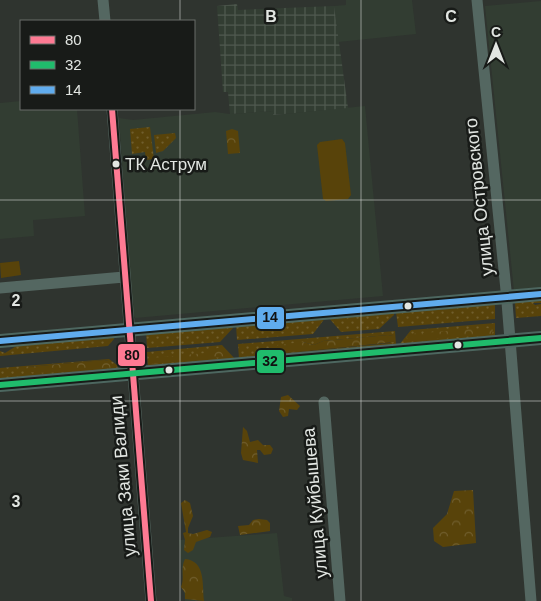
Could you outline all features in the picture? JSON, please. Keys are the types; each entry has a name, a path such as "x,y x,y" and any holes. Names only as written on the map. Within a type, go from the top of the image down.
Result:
{"main road":[{"path":"0,340 541,294"},
{"path":"0,384 541,338"}],"street":[{"path":"103,0 105,20"},
{"name":"улица Островского","path":"477,0 506,297 531,601"},
{"name":"улица Заки Валиди","path":"112,110 151,601"},
{"path":"0,288 124,277"},
{"name":"улица Куйбышева","path":"324,402 340,601"}],"shaded area":[{"path":"346,0 412,0 416,34 338,42 334,6 346,5"},
{"path":"541,1 541,292 514,291 485,6"},
{"path":"237,4 238,10 334,6 348,108 273,115 273,111 230,114 228,92 223,92 217,6"},
{"path":"20,101 20,110 77,110 85,216 33,220 34,236 0,239 0,103"},
{"path":"365,106 383,296 135,318 132,312 119,118 133,120 215,112 230,114 273,111 273,115"},
{"path":"277,533 284,596 292,598 292,601 185,601 179,540"}],"green space":[{"path":"150,127 154,159 146,160 145,152 132,154 130,129"},
{"path":"232,129 238,131 240,153 228,154 226,131"},
{"path":"175,133 176,138 163,151 156,153 154,135"},
{"path":"342,139 345,143 351,195 348,199 326,201 323,199 317,145 320,142"},
{"path":"19,261 21,275 1,278 0,263"},
{"path":"541,299 541,303 533,303 535,305 541,304 541,316 516,318 515,302"},
{"path":"495,303 495,319 398,327 396,312"},
{"path":"394,312 394,315 379,329 341,332 328,317"},
{"path":"326,317 313,334 237,340 236,325"},
{"path":"495,323 495,337 399,345 411,330"},
{"path":"233,325 233,328 220,342 147,348 146,332"},
{"path":"493,329 492,334 412,341 406,338 409,334"},
{"path":"395,331 396,345 239,359 238,344","holes":["393,336 390,343 279,354 303,342 314,345 323,341"]},
{"path":"114,335 114,339 108,346 0,356 0,351 5,353 18,345"},
{"path":"393,336 394,342 279,354 274,351 277,345 303,342 314,345 323,341"},
{"path":"222,345 236,360 148,367 147,352"},
{"path":"220,347 230,355 229,359 213,357 208,360 149,364 151,358 206,353"},
{"path":"109,359 117,365 118,369 0,380 0,368","holes":["104,360 109,361 60,372 28,367"]},
{"path":"109,361 111,368 41,373 26,371 28,367"},
{"path":"288,395 300,406 297,410 289,409 288,416 283,417 279,411 281,397"},
{"path":"243,427 247,431 250,442 258,440 263,445 270,445 273,449 271,454 264,455 260,450 257,450 258,463 243,460 241,453"},
{"path":"473,490 476,543 443,547 434,541 433,528 447,514 454,491"},
{"path":"185,500 190,503 193,516 188,533 193,534 207,530 212,532 210,537 196,542 193,550 188,553 184,550 185,540 183,533 186,532 181,503"},
{"path":"253,520 267,520 270,523 270,531 240,535 238,526 249,525"},
{"path":"185,559 197,564 200,569 204,601 185,599 185,593 181,587"}],"transit line":[{"name":"80","path":"112,110 151,601"},
{"name":"14","path":"0,341 541,294"},
{"name":"32","path":"0,385 541,338"}],"place":[{"name":"ТК Аструм","path":"116,164"}]}
